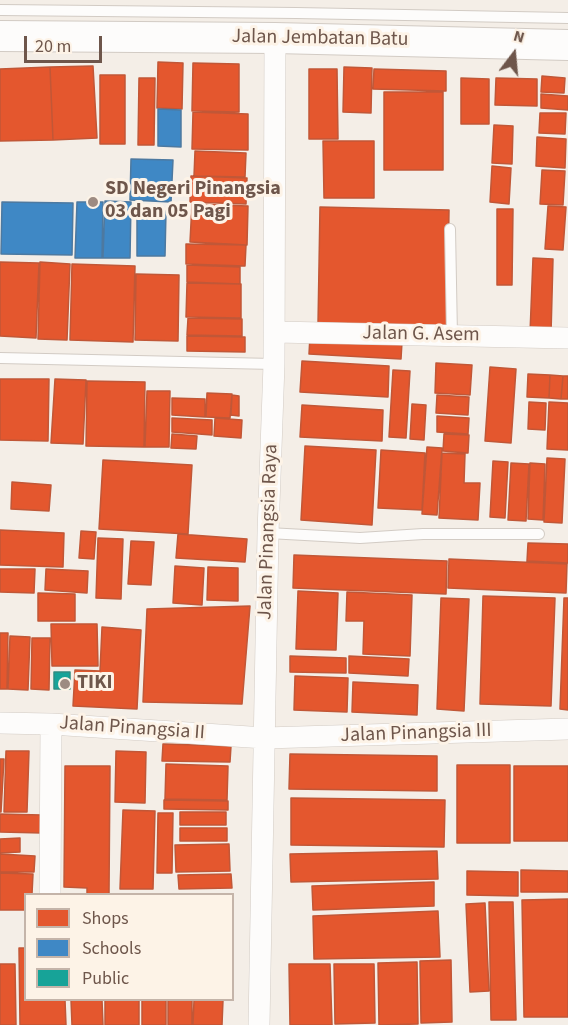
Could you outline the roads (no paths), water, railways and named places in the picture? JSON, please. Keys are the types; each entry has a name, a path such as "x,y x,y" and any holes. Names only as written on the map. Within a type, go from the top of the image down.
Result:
{"main road":[{"name":"Jalan Jembatan Batu","path":"0,36 275,38 568,45"}],"street":[{"name":"Jalan Pinangsia Raya","path":"259,1025 268,532 275,332 275,38"},
{"name":"Jalan G. Asem","path":"275,332 568,338"},
{"name":"Jalan Pinangsia II","path":"0,723 51,724 265,738"},
{"path":"50,893 51,724"},
{"name":"Jalan Pinangsia III","path":"265,738 568,729"}],"lane":[{"path":"0,10 568,18"},
{"path":"450,229 452,336"},
{"path":"0,358 274,364"},
{"path":"268,532 360,538 423,534 539,534"}],"place":[{"name":"SD Negeri Pinangsia 03 dan 05 Pagi","path":"93,202"},
{"name":"TIKI","path":"65,684"}]}
